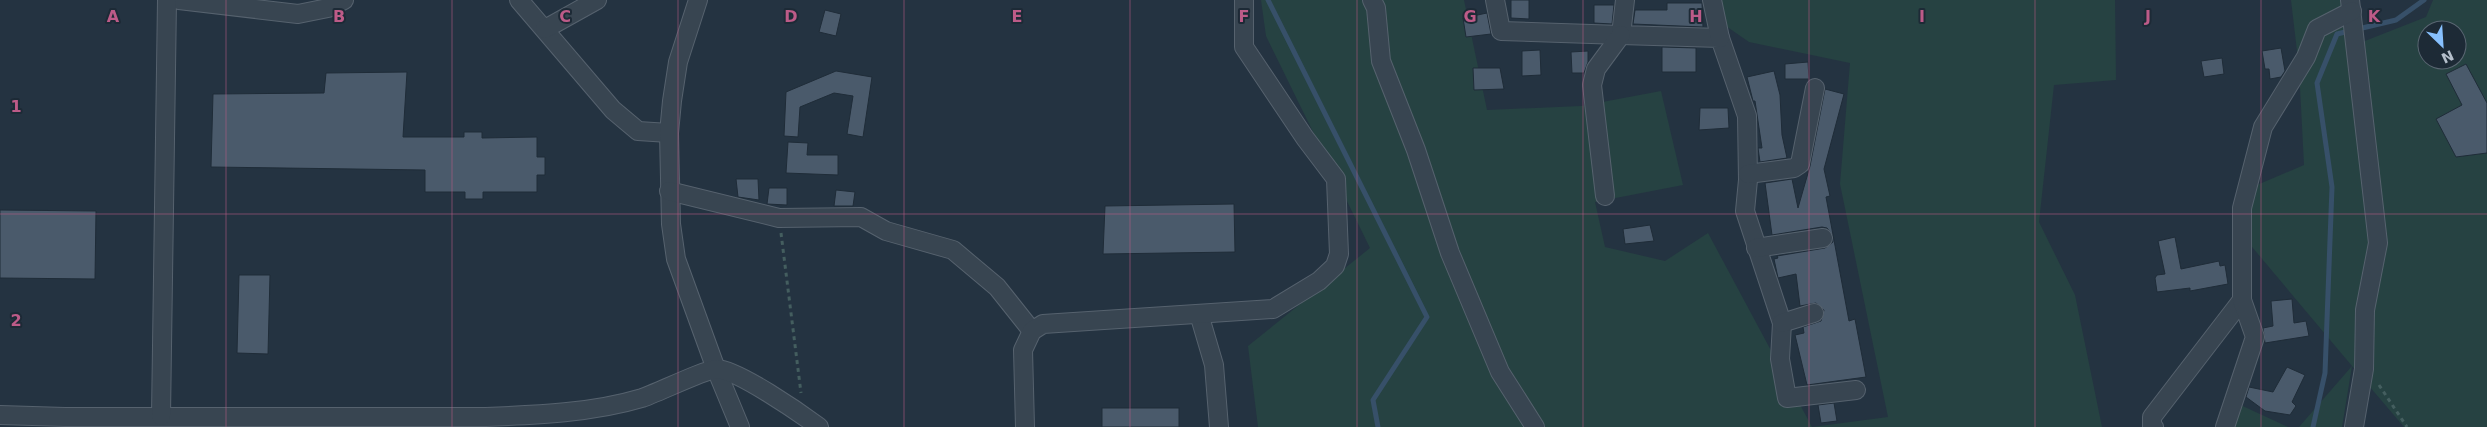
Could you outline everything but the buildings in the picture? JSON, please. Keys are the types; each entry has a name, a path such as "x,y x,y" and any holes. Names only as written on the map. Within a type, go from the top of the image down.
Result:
{"street":[{"path":"161,416 167,0"},
{"path":"180,0 298,14 328,8 344,0"},
{"path":"519,0 613,110 638,131 669,133"},
{"path":"545,29 597,0"},
{"path":"698,0 678,62 669,133 669,191 676,259 716,369 740,427"},
{"path":"1025,427 1023,350 1032,332 1043,324 1273,309 1319,281 1335,266 1340,254 1336,179 1305,138 1244,47 1244,0"},
{"path":"1372,0 1376,8 1381,61 1416,150 1450,253 1500,372 1535,427"},
{"path":"1495,0 1501,31 1720,38"},
{"path":"1605,196 1592,85 1596,69 1621,35 1625,0"},
{"path":"1712,0 1720,38 1747,116 1748,174 1745,211 1782,323 1780,358 1787,398 1856,390"},
{"path":"2225,427 2255,337 2242,300 2242,208 2263,126 2306,57 2317,29 2351,6 2378,242 2365,310 2364,364 2354,427"},
{"path":"1748,174 1794,168 1800,164 1815,88"},
{"path":"669,191 779,218 861,217 886,231 953,250 997,287 1032,332"},
{"path":"1756,248 1823,238"},
{"path":"2154,427 2152,426 2152,417 2242,300"},
{"path":"1782,323 1814,313"},
{"path":"1199,314 1214,365 1219,427"},
{"path":"0,415 65,422 161,416 484,417 538,415 642,398 716,369 742,377 818,427"}],"path":[{"path":"779,218 804,416"},
{"path":"2364,364 2407,427"}],"green space":[{"path":"1261,0 1464,0 1487,110 1581,106 1661,91 1683,185 1595,202 1605,247 1665,261 1708,233 1812,427 1258,427 1248,346 1370,248 1266,36"},
{"path":"1707,0 2115,0 2116,80 2054,85 2039,222 2075,295 2102,427 1812,427 1888,417 1840,184 1850,63 1749,42 1713,17"},
{"path":"2291,0 2343,0 2347,48 2417,21 2417,70 2467,70 2467,20 2418,20 2426,17 2433,0 2487,0 2487,427 2404,427 2242,235 2250,188 2304,165 2299,68"},
{"path":"2352,366 2342,427 2299,427"},
{"path":"2234,402 2288,427 2218,427"}],"waterway":[{"path":"1268,0 1427,317 1373,400 1378,427"},
{"path":"2313,427 2325,373 2332,187 2317,83 2337,34 2396,20 2424,0"}]}
